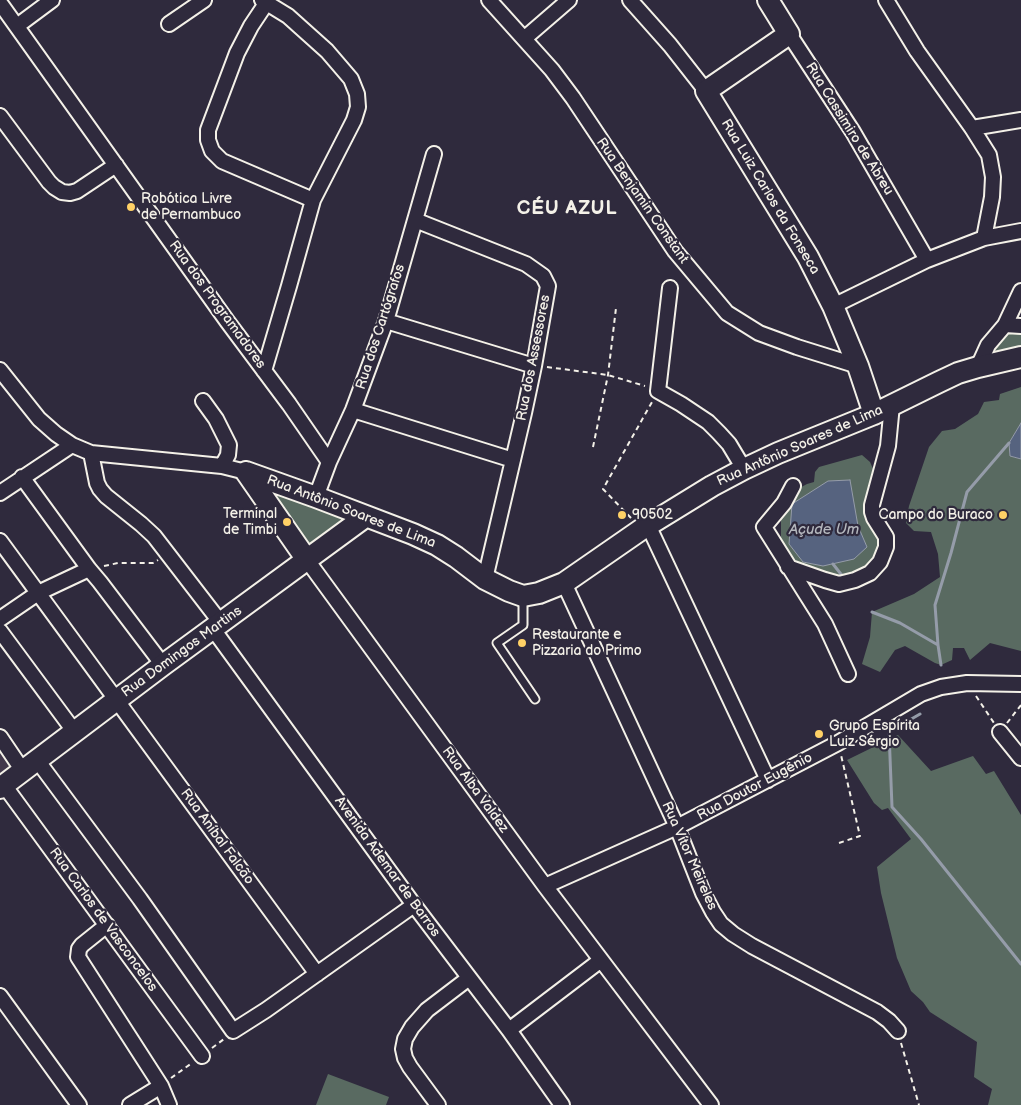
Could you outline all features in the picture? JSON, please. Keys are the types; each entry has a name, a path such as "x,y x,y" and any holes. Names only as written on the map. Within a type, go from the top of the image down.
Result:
{"street":[{"path":"17,26 52,0"},
{"path":"169,24 204,0"},
{"name":"Rua Benjamin Constant","path":"489,0 552,70 675,252 727,313 759,333 858,366"},
{"path":"525,38 569,0"},
{"name":"Rua Luiz Carlos da Fonseca","path":"630,0 670,45 706,91 808,257 833,306 858,366 874,414"},
{"name":"Rua Cassimiro de Abreu","path":"768,0 853,132 927,260"},
{"path":"886,0 917,51 989,155 993,177 992,197 984,238"},
{"path":"264,371 312,200 354,120 358,107 351,79 327,51 288,16 265,1 237,53 208,130 208,140 212,152 222,161 312,200"},
{"name":"Rua dos Programadores","path":"0,2 329,462"},
{"path":"706,91 789,34"},
{"path":"0,116 49,182 62,192 70,193 77,191 116,165"},
{"path":"972,128 1021,120"},
{"name":"Rua dos Cartógrafos","path":"316,497 329,462 353,410 386,321 434,154"},
{"name":"Rua dos Assessores","path":"415,220 526,264 543,276 548,286 534,366 485,579"},
{"path":"833,306 927,260 984,238 1021,231"},
{"path":"670,288 658,390 708,422 729,444 744,469"},
{"path":"978,367 988,346 1005,325 1021,291"},
{"path":"386,321 534,366"},
{"path":"1005,325 1021,326"},
{"name":"Rua Antônio Soares de Lima","path":"91,454 222,466 246,472 316,497 437,545 485,579 523,596 539,593 564,583 645,527 712,486 744,469 874,414 958,373 1021,357"},
{"path":"0,370 39,419 56,434 91,454"},
{"path":"203,401 216,419 229,445 228,455 222,466"},
{"path":"788,566 839,584 856,580 870,573 880,562 886,547 886,537 874,518 872,505 888,446 892,405"},
{"path":"353,410 513,460"},
{"path":"0,493 72,444"},
{"name":"Avenida Ademar de Barros","path":"91,454 100,489 154,536 168,554 414,905 509,1030 562,1105"},
{"name":"Rua Alba Valdez","path":"246,472 307,560 545,886 711,1105"},
{"path":"22,477 89,569 163,665"},
{"path":"793,486 784,503 764,527 825,624 848,674"},
{"name":"Rua Domingos Martins","path":"2,786 365,516"},
{"path":"645,527 768,780"},
{"name":"Rua Aníbal Falcão","path":"0,541 317,974"},
{"path":"0,619 38,593 89,569"},
{"name":"Rua Vítor Meireles","path":"564,583 677,827 703,893 721,924 752,946 877,1012 898,1031"},
{"path":"0,631 74,731"},
{"name":"Rua Doutor Eugênio","path":"545,886 677,827 838,743 921,694 941,687 967,683 1021,684"},
{"path":"1000,732 1021,758"},
{"path":"0,737 30,765 140,898 233,1031 266,1010 414,905"},
{"name":"Rua Carlos de Vasconcelos","path":"2,786 107,925 202,1056"},
{"path":"107,925 82,945 79,949 78,957 161,1086 169,1105"},
{"path":"509,1030 600,960"},
{"path":"438,1105 410,1067 403,1049 412,1027 427,1010 469,978"},
{"path":"0,996 80,1105"},
{"path":"130,1105 161,1086"}],"lane":[{"path":"523,596 523,625 497,643 535,699"}],"path":[{"path":"593,447 608,375 616,308"},
{"path":"534,366 608,375 658,390 603,489 645,527"},
{"path":"89,569 118,564 153,563 168,554"},
{"path":"967,683 1000,732 1021,705"},
{"path":"838,743 860,836 839,843"},
{"path":"898,1031 919,1105"}],"shaded area":[{"path":"0,749 14,768 0,779"}],"green space":[{"path":"1008,332 1021,332 1021,352 983,360"},
{"path":"1021,387 1021,423 1009,443 1010,456 1021,459 1021,651 990,643 970,660 964,648 953,648 952,660 941,665 905,646 895,650 880,672 862,664 870,637 872,612 914,594 940,577 938,554 931,532 914,531 906,523 909,506 929,447 942,431 955,429 978,414 984,402 999,400 1000,394"},
{"path":"862,455 870,462 875,473 874,525 881,543 877,557 869,569 855,575 830,575 794,563 782,550 781,540 781,517 792,492 814,482 815,472 819,467"},
{"path":"246,472 365,517 307,560"},
{"path":"898,735 931,771 973,756 986,774 994,771 1021,815 1021,1105 988,1105 992,1089 974,1077 977,1042 930,1012 923,1002 911,991 897,958 881,893 877,867 911,839 888,808 882,810 874,803 847,760"},
{"path":"328,1074 389,1097 386,1105 316,1105"}],"water":[{"path":"1021,423 1021,459 1010,456 1009,443"},
{"name":"Açude Um","path":"850,480 858,526 867,547 854,559 823,566 803,562 789,544 792,504 828,481"}],"waterway":[{"path":"941,665 935,605 967,492 1009,443"},
{"path":"833,564 844,578"},
{"path":"872,612 900,623 938,645"},
{"path":"920,714 889,732 892,807 921,839 1021,964"}],"place":[{"name":"Robótica Livre de Pernambuco","path":"131,207"},
{"name":"90502","path":"622,515"},
{"name":"Campo do Buraco","path":"1003,515"},
{"name":"Terminal de Timbi","path":"287,522"},
{"name":"Restaurante e Pizzaria do Primo","path":"522,643"},
{"name":"Grupo Espírita Luiz Sérgio","path":"819,734"}],"district":[{"name":"CÉU AZUL","path":"567,209"}]}
